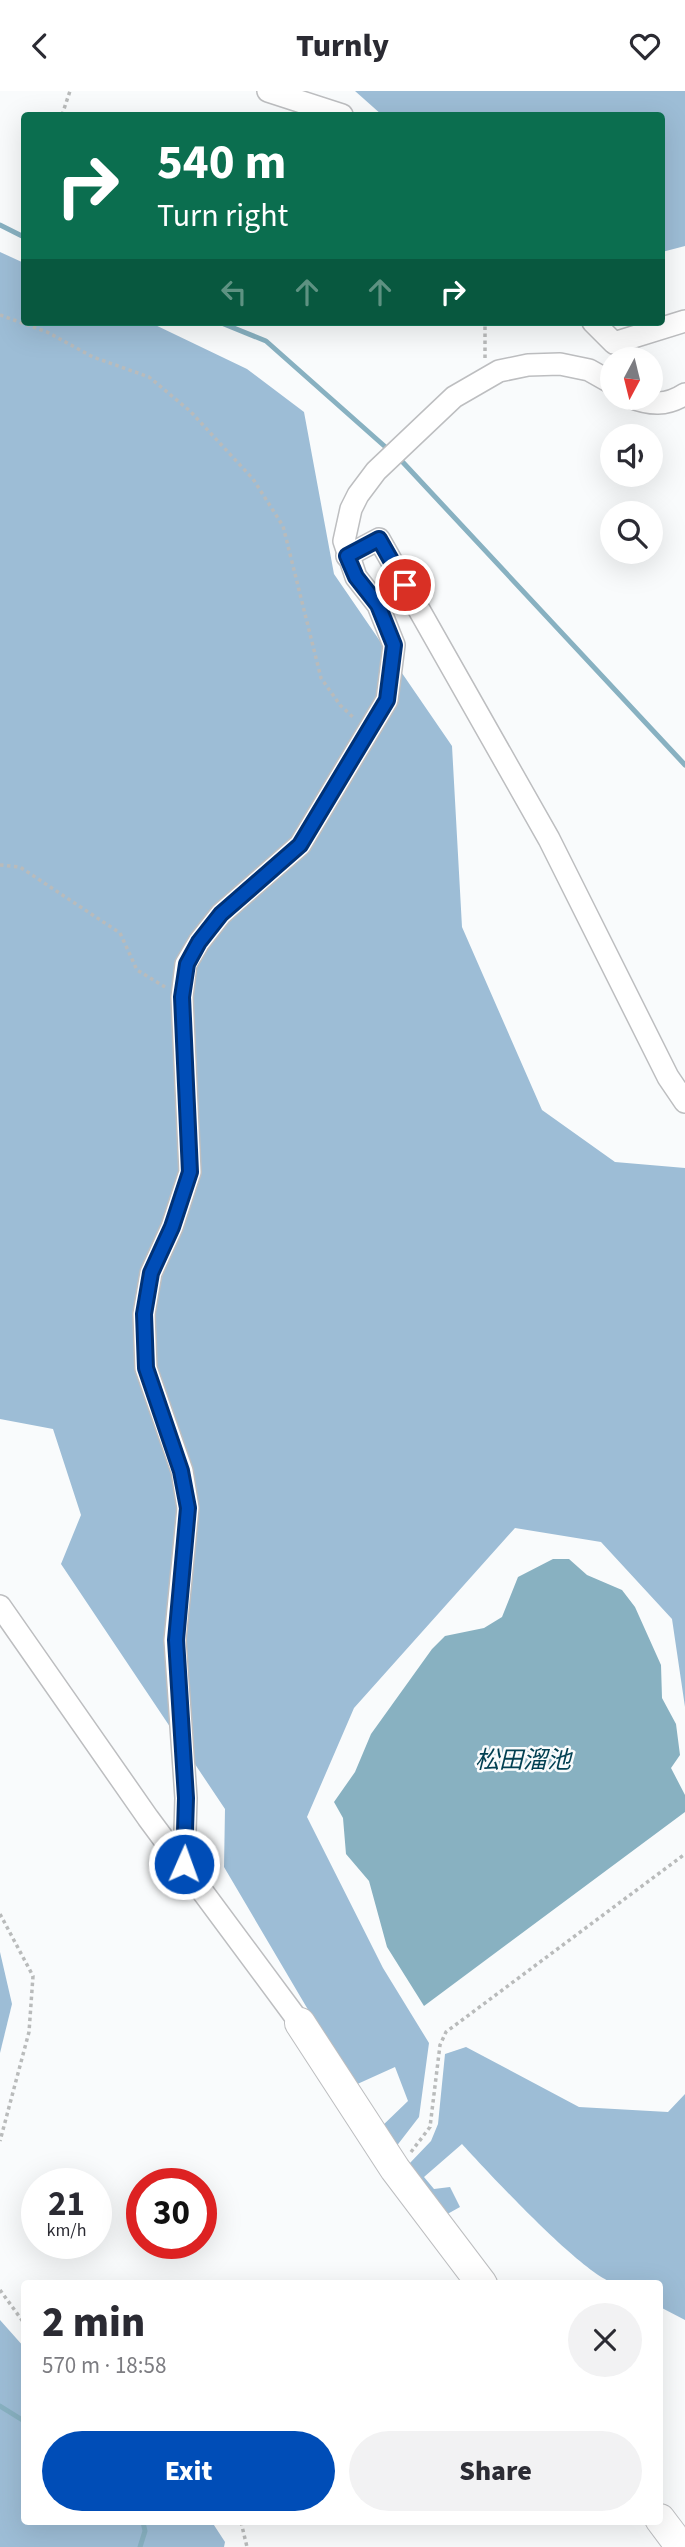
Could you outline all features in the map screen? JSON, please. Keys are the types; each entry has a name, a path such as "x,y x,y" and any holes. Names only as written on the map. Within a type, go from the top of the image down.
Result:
{"street":[{"path":"268,91 333,112"},
{"path":"597,326 614,343 685,321"},
{"path":"184,1864 186,1798 176,1640 188,1508 181,1471 146,1368 144,1314 151,1273 172,1227 190,1172 182,997 187,964 199,942 221,914 300,845 387,700 394,645 378,605 356,577 344,541 351,509 376,471 454,397 499,371 528,365 560,364 589,370 600,376"},
{"path":"663,403 673,402 685,394"},
{"path":"347,556 379,539 549,839 668,1077 685,1102"},
{"path":"0,1606 148,1818 300,2023 395,2169 479,2280"},
{"path":"663,2523 681,2547"}],"path":[{"path":"63,112 71,91"},
{"path":"0,315 21,323"},
{"path":"30,326 93,357 149,377 190,411 253,479 283,526 321,678 340,705 369,732"},
{"path":"482,381 487,337 486,326"},
{"path":"0,865 20,867 120,933 137,970 182,997"},
{"path":"395,2169 430,2127 440,2045 446,2032 685,1854"},
{"path":"0,1914 33,1976 29,2032 0,2141"},
{"path":"0,2290 21,2319"},
{"path":"242,2525 247,2547"}],"shaded area":[{"path":"355,91 685,91 685,246 665,251 665,112 379,112"},
{"path":"0,252 21,262 21,326 157,326 247,369 304,412 334,574 452,746 462,927 542,1110 615,1162 685,1168 685,1707 672,1619 601,1542 515,1528 354,1708 307,1817 383,1968 429,2043 419,2117 392,2152 380,2128 408,2101 395,2067 353,2086 224,1867 225,1809 61,1564 81,1515 53,1429 0,1419"},
{"path":"0,1952 12,2004 0,2053"},
{"path":"466,2047 579,2107 668,2112 685,2094 685,2320 663,2309 663,2280 607,2280 583,2264 537,2222 462,2144 424,2177 434,2189 450,2187 460,2207 442,2217 408,2165 431,2141 438,2124 445,2054"},
{"path":"0,2320 21,2344 21,2525 214,2525 225,2542 224,2547 0,2547"}],"water":[{"name":"松田溜池","path":"553,1559 569,1559 587,1575 622,1590 635,1607 661,1665 662,1698 676,1724 680,1755 671,1768 685,1795 685,1812 424,2006 387,1947 369,1881 346,1854 343,1818 334,1802 355,1772 371,1734 432,1649 445,1636 484,1628 502,1617 518,1577"}],"waterway":[{"path":"0,225 21,236"},
{"path":"229,326 266,341 390,451"},
{"path":"398,457 685,765"},
{"path":"0,2406 21,2419"},
{"path":"140,2547 145,2531 144,2525"}],"route":[{"path":"184,1864 186,1798 176,1640 188,1508 181,1471 146,1368 144,1314 151,1273 172,1227 190,1172 191,1140 182,997 187,964 199,942 221,914 300,845 323,811 387,700 394,645 378,605 356,577 347,556 379,539 405,585"}]}
